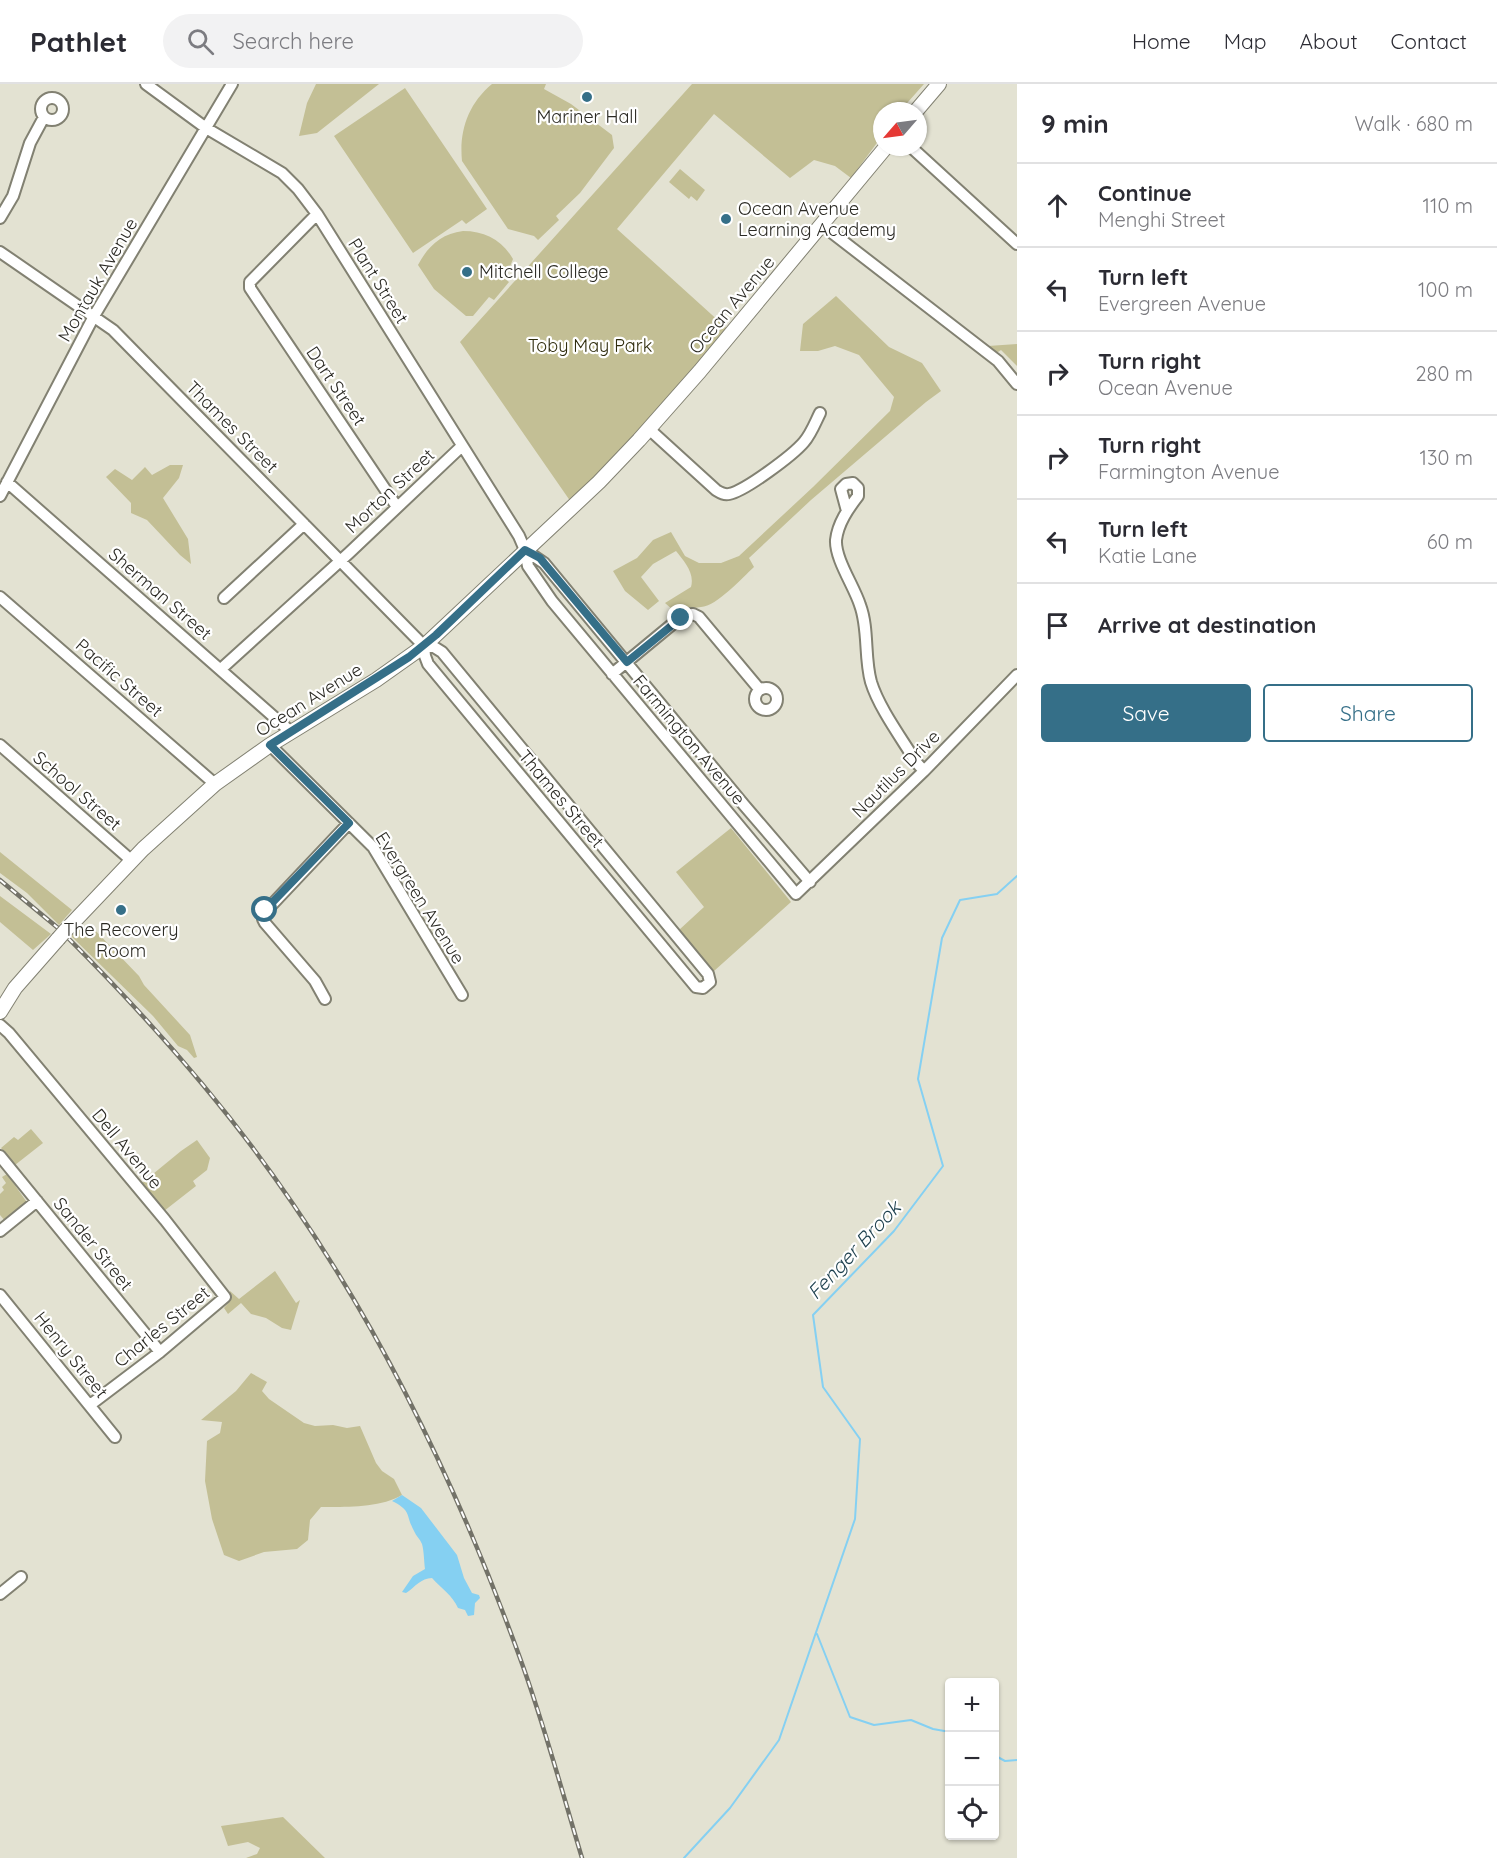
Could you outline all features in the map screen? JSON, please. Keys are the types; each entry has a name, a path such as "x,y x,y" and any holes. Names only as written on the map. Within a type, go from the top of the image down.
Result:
{"main road":[{"path":"924,102 939,84"},
{"name":"Ocean Avenue","path":"0,1012 15,988 154,838 215,784 270,745 392,669 424,646 606,475 700,371 879,156"}],"street":[{"name":"Plant Street","path":"146,84 206,129 282,174 298,189 317,214 519,536 525,550"},
{"name":"Montauk Avenue","path":"0,496 94,316 232,84"},
{"path":"0,218 13,196 30,143 44,117"},
{"path":"921,156 1017,244"},
{"name":"Dart Street","path":"317,214 250,282 250,288 397,507"},
{"path":"822,225 998,361 1017,384"},
{"name":"Thames Street","path":"0,252 113,330 424,646 434,647 442,652 708,974 710,982 708,984 703,988 696,987 428,664 424,656 424,646"},
{"path":"650,429 716,490 721,494 727,494 735,492 787,458 803,443 820,413"},
{"name":"Morton Street","path":"221,669 462,446"},
{"name":"Sherman Street","path":"7,482 291,732"},
{"path":"846,512 838,529 836,543 838,554 862,611 871,680 876,696 916,762 924,771"},
{"path":"224,598 304,524"},
{"name":"Farmington Avenue","path":"525,550 540,558 810,882"},
{"name":"Farmington Avenue","path":"525,550 528,566 539,584 796,894"},
{"name":"Pacific Street","path":"0,597 215,784"},
{"path":"612,674 675,622 693,614 699,617 760,690"},
{"name":"Nautilus Drive","path":"796,894 924,771 1017,675"},
{"name":"Thames Street","path":"495,745 510,733"},
{"name":"School Street","path":"0,745 132,861"},
{"name":"Evergreen Avenue","path":"270,745 373,847 462,995"},
{"path":"325,999 315,981 263,917 268,907 349,823"},
{"name":"Thames Street","path":"603,874 616,863"},
{"name":"Dell Avenue","path":"0,1025 165,1220 225,1296"},
{"name":"Sander Street","path":"0,1156 160,1352"},
{"path":"0,1231 37,1201"},
{"name":"Henry Street","path":"0,1295 116,1437"},
{"name":"Charles Street","path":"90,1405 160,1352 225,1296"},
{"path":"0,1594 21,1577"}],"green space":[{"path":"316,84 379,84 317,133 299,136 307,103"},
{"path":"492,84 546,84 544,89 571,104 612,135 614,148 580,193 556,216 559,220 538,240 534,236 508,229 462,161 462,139 467,119 477,100"},
{"name":"Toby May Park","path":"692,84 924,84 908,102 873,102 873,148 851,178 835,166 814,160 790,178 714,114 617,229 732,333 573,505 460,342"},
{"path":"405,88 487,209 466,224 462,220 413,253 334,136"},
{"path":"680,169 705,190 697,201 691,196 689,199 669,182"},
{"path":"471,231 492,238 509,252 513,259 505,279 509,282 494,300 489,297 473,316 466,316 434,289 418,265 436,242 448,235"},
{"path":"836,296 889,347 922,363 941,391 811,500 749,558 754,567 714,602 701,607 673,610 665,603 691,587 690,572 676,551 653,564 641,577 659,601 648,610 625,591 613,571 637,558 653,540 671,532 685,556 699,563 721,563 739,556 890,411 894,397 859,355 835,346 818,351 800,351 803,324"},
{"path":"1017,344 1017,366 1001,350 995,354 988,346"},
{"path":"170,465 183,465 179,478 163,498 188,539 191,564 147,520 131,513 131,503 106,477 115,469 132,480 145,467 152,475"},
{"path":"731,828 791,902 714,971 679,930 704,907 676,872"},
{"path":"0,852 72,910 59,925 27,893 0,873"},
{"path":"0,896 51,934 33,950 0,922"},
{"path":"80,926 92,927 139,976 144,985 190,1035 197,1057 194,1058 187,1050 178,1046 153,1016 71,936"},
{"path":"31,1129 43,1143 15,1165 1,1148 14,1137 18,1140"},
{"path":"197,1140 210,1158 207,1170 193,1181 196,1186 164,1211 142,1183"},
{"path":"7,1174 26,1201 26,1205 6,1222 0,1215 0,1194 6,1183 2,1177"},
{"path":"275,1271 296,1303 300,1300 291,1330 282,1328 266,1318 251,1314 241,1303 228,1314 224,1308 230,1301 230,1291 239,1299"},
{"path":"251,1373 267,1382 262,1391 269,1399 304,1423 347,1428 360,1426 376,1463 382,1471 394,1479 402,1495 373,1505 321,1507 310,1520 308,1540 297,1549 264,1552 239,1561 224,1555 212,1519 205,1481 207,1441 220,1433 222,1422 201,1420 236,1391"},
{"path":"283,1817 325,1858 246,1858 257,1854 260,1848 248,1842 228,1846 221,1826"}],"water":[{"path":"402,1495 421,1508 457,1555 464,1578 472,1593 479,1595 480,1598 475,1603 474,1615 468,1616 465,1610 458,1608 450,1596 432,1578 421,1581 406,1593 402,1592 413,1576 425,1569 421,1542 407,1513 392,1501"}],"waterway":[{"name":"Fenger Brook","path":"684,1858 730,1808 779,1740 855,1519 860,1439 823,1387 813,1315 894,1231 943,1166 918,1079 942,938 960,900 997,894 1017,876"},
{"path":"817,1634 850,1717 874,1725 911,1720 945,1731"},
{"path":"999,1758 1005,1761 1017,1760"}],"railway":[{"path":"0,880 58,928"},
{"path":"68,938 158,1033 242,1133 293,1204 361,1311 421,1424 498,1599 537,1708 582,1858"}],"place":[{"name":"Mariner Hall","path":"587,97"},
{"name":"Ocean Avenue Learning Academy","path":"726,219"},
{"name":"Mitchell College","path":"467,272"},
{"name":"The Recovery Room","path":"121,910"}],"route":[{"path":"265,910 349,823 270,745 376,680 424,646 525,550 540,558 627,662 681,618"}]}
